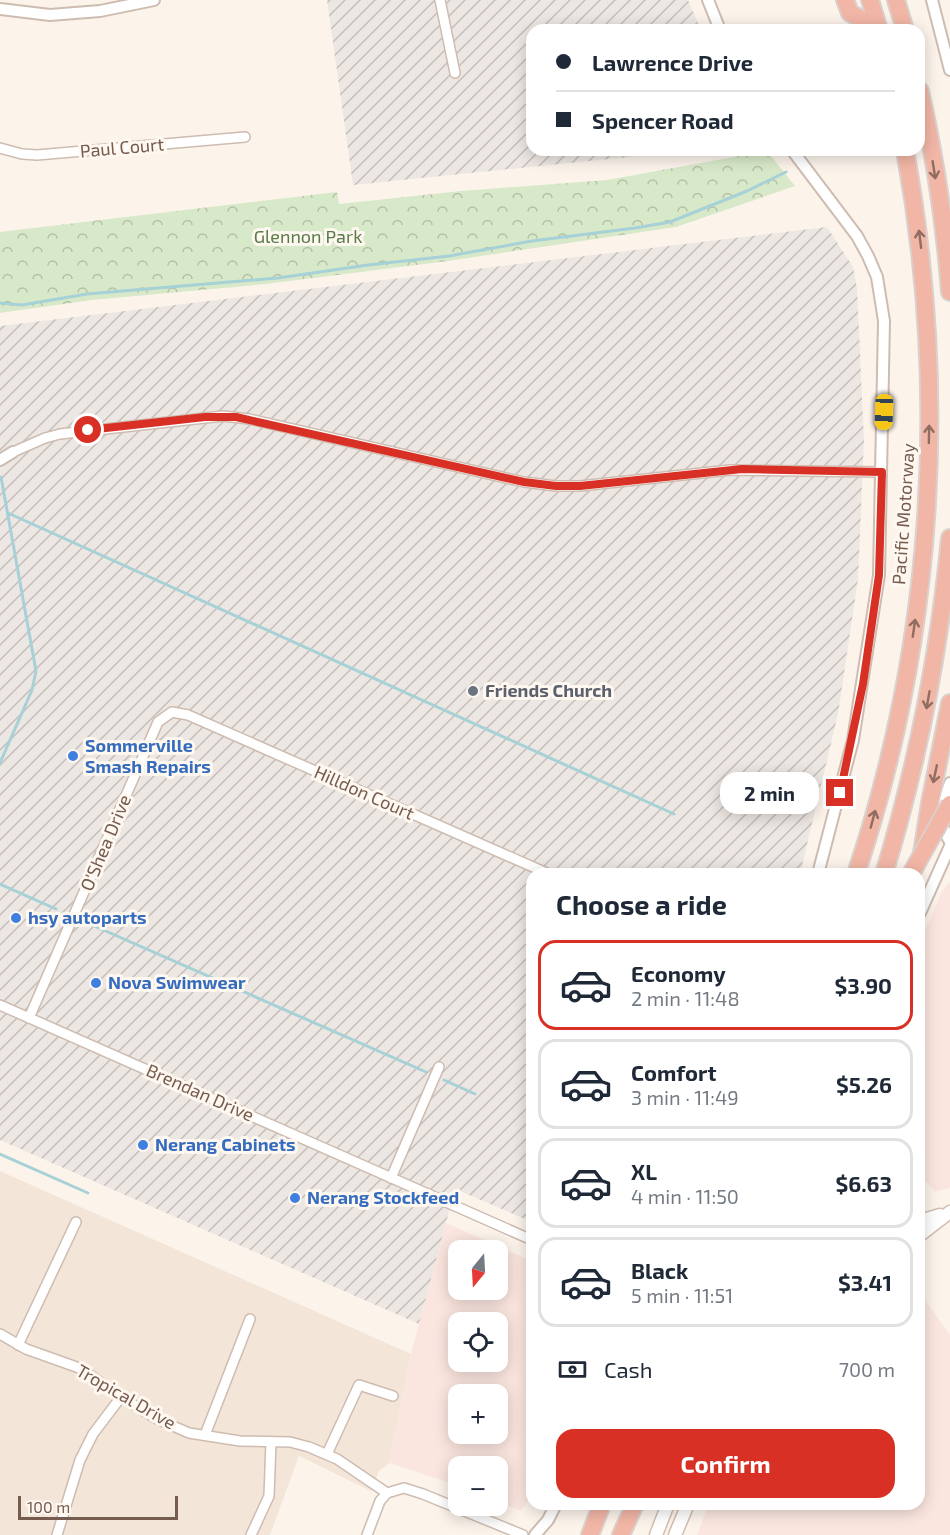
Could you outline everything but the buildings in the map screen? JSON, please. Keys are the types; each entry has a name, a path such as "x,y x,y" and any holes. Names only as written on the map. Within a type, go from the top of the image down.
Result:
{"highway":[{"path":"845,0 850,13 869,24"},
{"path":"870,0 877,24"},
{"path":"896,0 903,24"},
{"path":"925,120 947,254 950,292"},
{"name":"Pacific Motorway","path":"858,868 883,783 905,690 928,507 929,406 925,290 920,240 906,156"},
{"path":"886,868 918,750 947,612 950,538"},
{"path":"920,868 930,803 950,704"},
{"path":"914,868 950,804"},
{"path":"590,1535 600,1510"},
{"path":"621,1535 632,1510"}],"main road":[{"path":"925,1220 950,1212"},
{"path":"925,1231 950,1212"},
{"path":"656,1535 666,1510"},
{"path":"675,1535 686,1510"},
{"path":"684,1535 688,1510"}],"street":[{"path":"0,9 50,15 100,11 154,0"},
{"path":"440,0 455,73"},
{"path":"708,0 718,24"},
{"path":"932,0 950,70"},
{"name":"Paul Court","path":"0,148 22,154 38,155 245,137"},
{"path":"797,156 856,236 877,277 884,321 879,575 853,740 820,868"},
{"path":"0,460 45,438 60,434 223,416 249,419 513,479 556,486 580,486 738,469 882,472"},
{"name":"O'Shea Drive","path":"28,1018 158,722 172,712 178,712"},
{"name":"Hilldon Court","path":"178,712 535,868"},
{"path":"925,902 950,844 942,815 950,783"},
{"path":"937,874 950,867"},
{"name":"Brendan Drive","path":"0,1005 526,1237"},
{"path":"391,1178 439,1067"},
{"path":"18,1345 76,1222"},
{"path":"205,1436 250,1319"},
{"name":"Tropical Drive","path":"0,1334 18,1345 82,1369 157,1419 189,1433 240,1442 290,1442 327,1454 387,1493"},
{"path":"327,1454 359,1385 393,1396"},
{"path":"57,1535 80,1460 93,1434 121,1397"},
{"path":"251,1535 268,1496 271,1442"},
{"path":"367,1535 380,1501 387,1493 404,1488 523,1535"},
{"path":"536,1535 553,1510"}],"shaded area":[{"path":"327,0 688,0 698,24 526,24 526,156 639,156 353,185"},
{"path":"827,227 853,267 857,288 864,440 858,579 838,714 801,868 526,868 526,1219 455,1189 419,1324 0,1140 0,326"},
{"path":"950,882 950,1188 935,1192 925,1180 925,931 942,891"},
{"path":"0,1171 411,1354 389,1463 379,1471 371,1491 299,1456 270,1535 0,1535"},
{"path":"446,1223 484,1240 448,1240 448,1300 508,1300 508,1250 526,1258 526,1504 521,1511 508,1506 508,1456 448,1456 448,1482 389,1463 411,1354"},
{"path":"925,1300 950,1335 950,1535 697,1535 706,1510 925,1510"}],"green space":[{"name":"Glennon Park","path":"739,156 771,156 795,186 676,227 448,261 266,284 92,300 0,313 0,232 337,192 339,204 461,191 607,180"}],"waterway":[{"path":"0,303 22,305 87,294 278,278 449,256 532,241 635,228 670,222 747,191 786,172"},
{"path":"0,763 32,690 36,671 1,477"},
{"path":"8,513 674,814"},
{"path":"0,884 56,909"},
{"path":"92,925 426,1072"},
{"path":"444,1080 475,1094"},
{"path":"0,1154 88,1193"}],"place":[{"name":"Friends Church","path":"473,691"},
{"name":"Sommerville Smash Repairs","path":"73,756"},
{"name":"hsy autoparts","path":"16,918"},
{"name":"Nova Swimwear","path":"96,983"},
{"name":"Nerang Cabinets","path":"143,1145"},
{"name":"Nerang Stockfeed","path":"295,1198"}],"route":[{"path":"88,430 205,417 236,417 524,482 556,486 580,486 742,469 882,472 879,575 853,740 840,793"}]}
